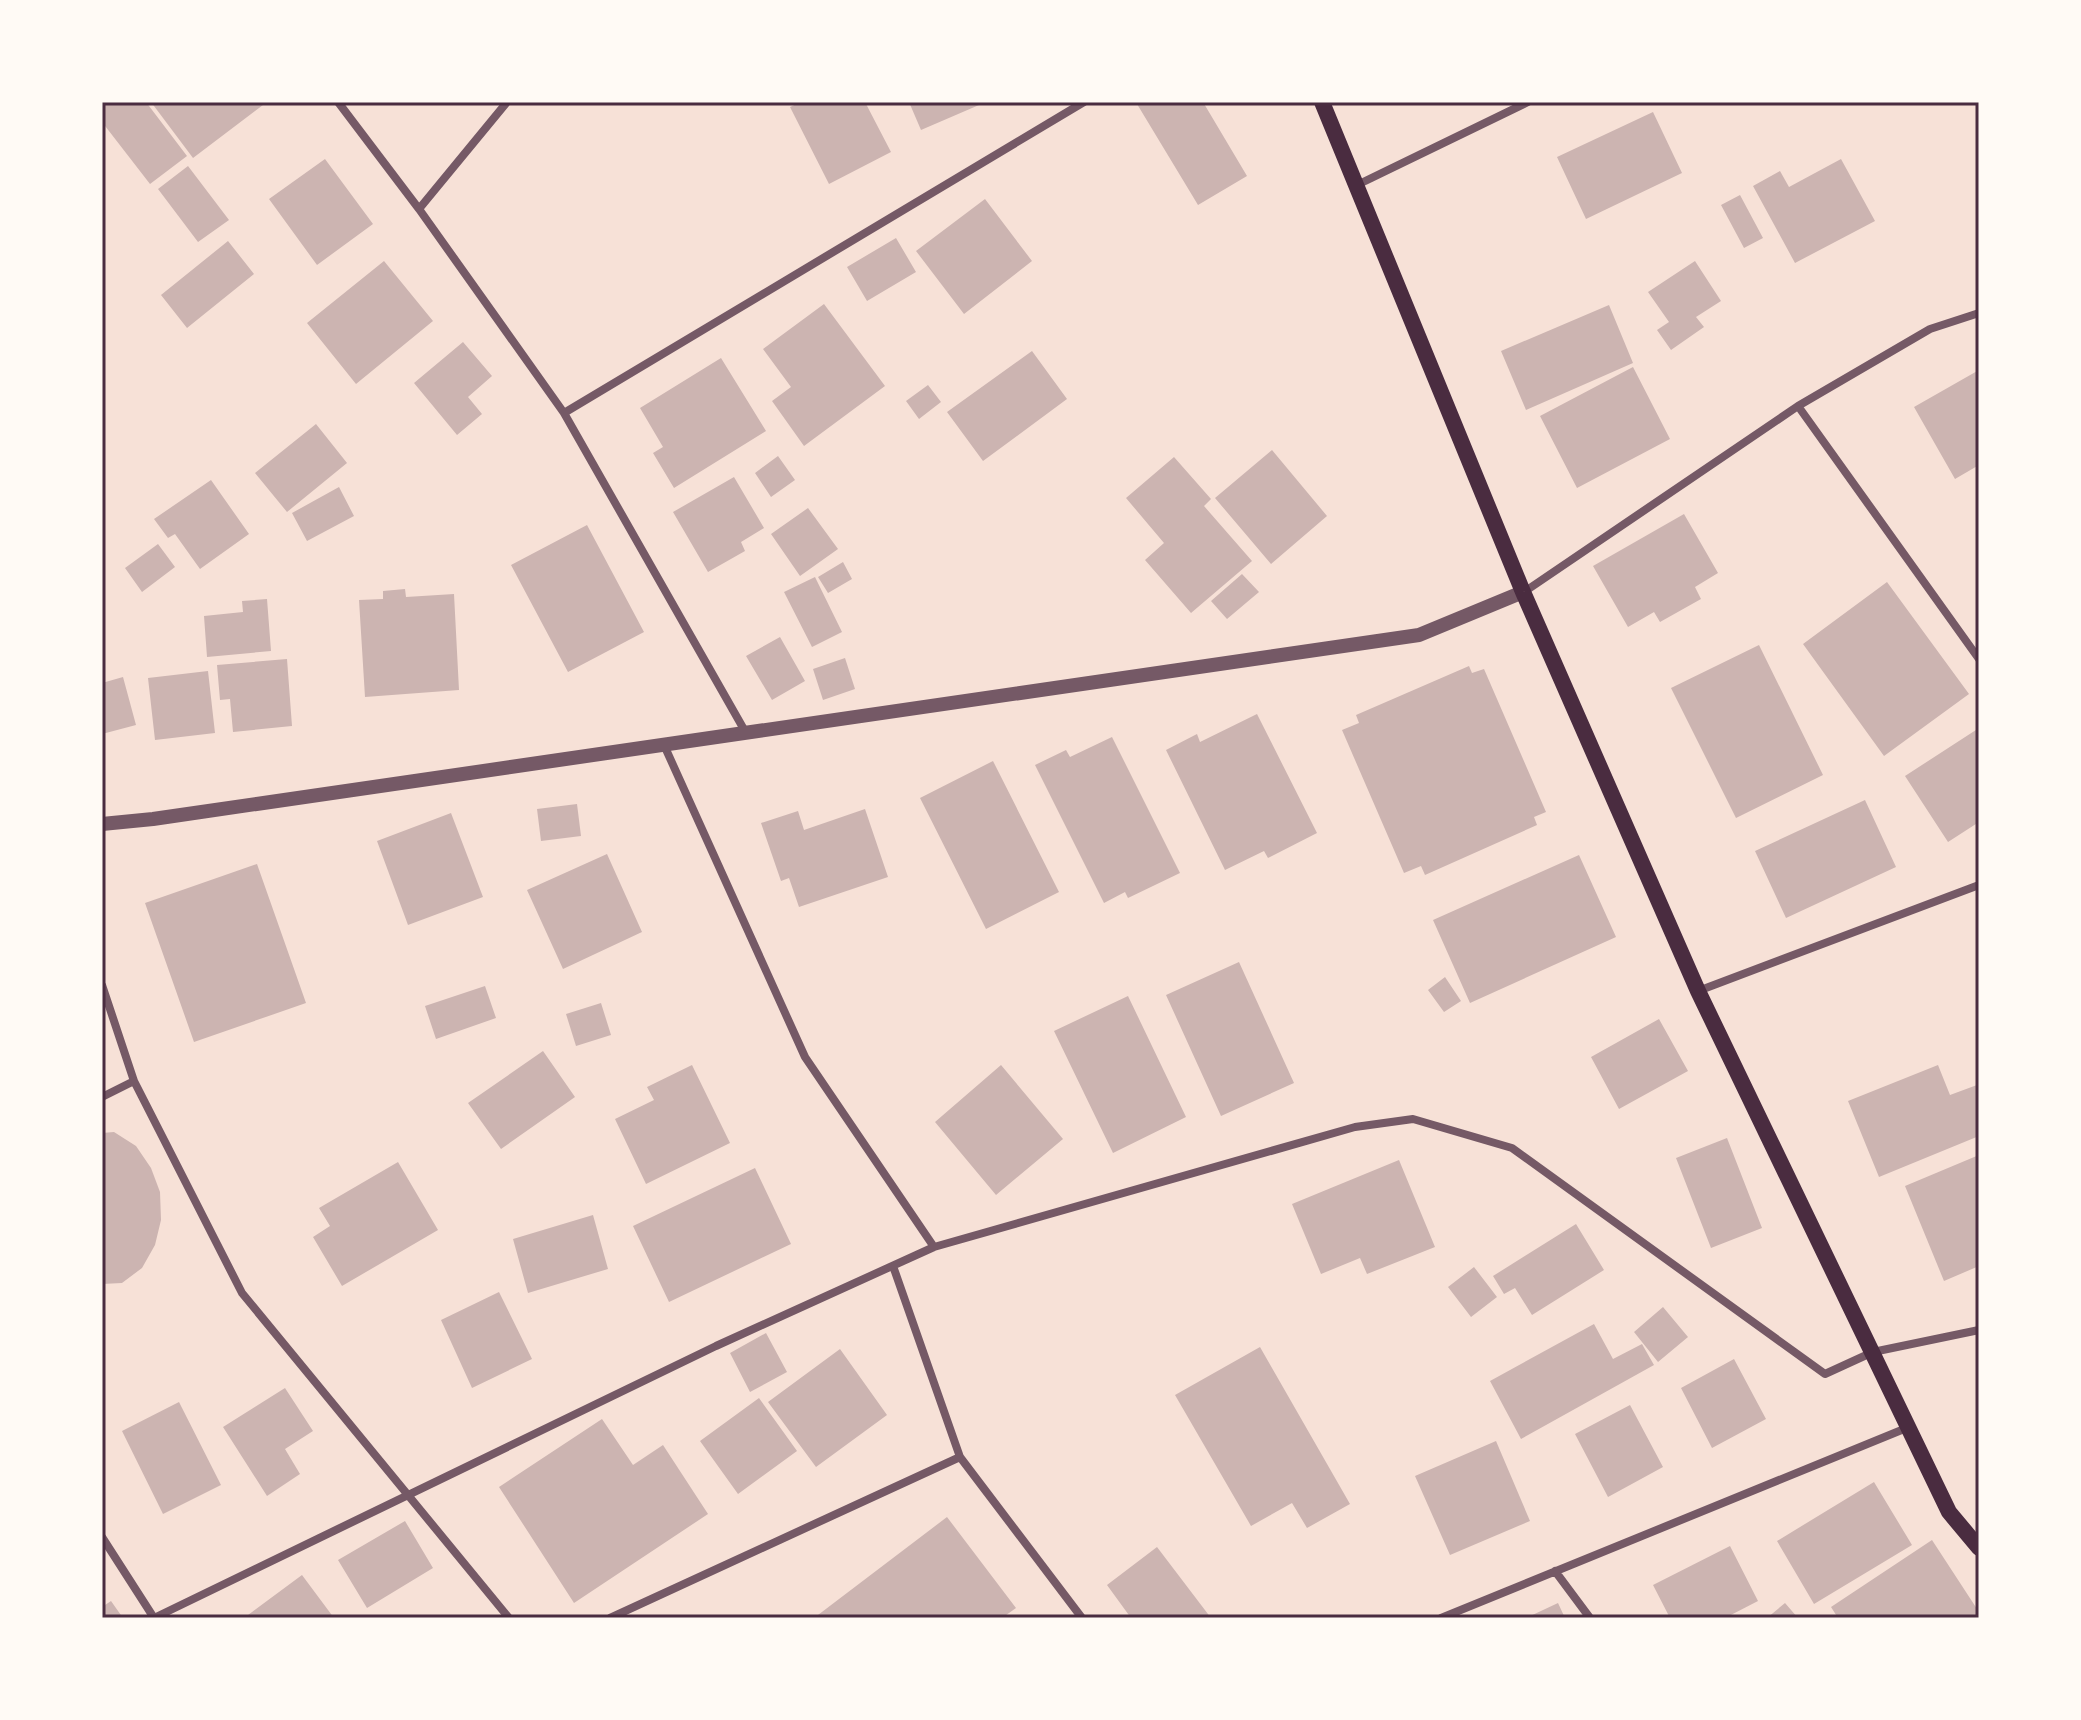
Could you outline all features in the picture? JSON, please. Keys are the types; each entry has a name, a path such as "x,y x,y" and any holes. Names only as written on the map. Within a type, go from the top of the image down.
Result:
{"main road":[{"path":"1322,102 1523,592 1698,991 1949,1512 1979,1548"}],"street":[{"path":"338,102 419,209 564,413 746,733"},
{"path":"419,209 507,102"},
{"path":"564,413 1084,102"},
{"path":"1357,185 1528,102"},
{"path":"102,824 1419,635 1523,592 1798,406 1930,329 1979,313"},
{"path":"1798,406 1979,659"},
{"path":"664,745 805,1057 934,1247"},
{"path":"1698,991 1979,885"},
{"path":"102,985 134,1081 242,1293 509,1618"},
{"path":"102,1097 134,1081"},
{"path":"102,1537 154,1618 716,1346 934,1247 1355,1127 1413,1119 1512,1148 1825,1374 1873,1352 1979,1330"},
{"path":"893,1266 960,1457 1082,1618"},
{"path":"1441,1618 1909,1427"},
{"path":"610,1618 960,1457"},
{"path":"1555,1571 1590,1618"}],"building":[{"path":"102,102 146,102 187,156 150,184 102,122"},
{"path":"151,102 267,102 193,158"},
{"path":"801,102 865,102 891,152 829,184 790,107"},
{"path":"909,102 986,102 921,130"},
{"path":"1203,102 1247,176 1198,205 1137,104"},
{"path":"1653,112 1682,173 1586,219 1557,157"},
{"path":"325,159 373,224 317,265 269,199"},
{"path":"1841,159 1875,221 1795,263 1753,186 1780,171 1789,187"},
{"path":"188,166 229,220 198,242 158,189"},
{"path":"1740,195 1763,238 1744,248 1721,205"},
{"path":"985,199 1032,261 964,314 916,251"},
{"path":"896,238 916,272 867,301 847,267"},
{"path":"228,241 254,274 187,328 161,295"},
{"path":"384,261 433,321 356,384 307,323"},
{"path":"1695,261 1721,301 1696,317 1704,327 1671,350 1657,330 1669,322 1648,292"},
{"path":"824,304 885,386 804,446 772,401 791,387 763,349"},
{"path":"1609,305 1633,363 1526,410 1501,351"},
{"path":"463,342 492,376 468,397 482,414 457,435 414,383"},
{"path":"1032,351 1067,399 983,461 947,412"},
{"path":"721,358 766,431 674,488 653,453 663,447 640,408"},
{"path":"1633,367 1670,439 1577,488 1540,416"},
{"path":"1979,370 1979,465 1955,479 1914,407"},
{"path":"928,385 941,402 919,419 906,401"},
{"path":"316,424 347,463 287,512 255,473"},
{"path":"1272,450 1327,516 1271,564 1215,498"},
{"path":"778,456 795,480 771,497 755,473"},
{"path":"1174,457 1211,499 1204,506 1252,561 1191,613 1145,560 1164,543 1126,498"},
{"path":"734,477 764,528 741,542 745,551 708,572 673,512"},
{"path":"211,480 249,534 200,569 175,534 168,538 154,519"},
{"path":"339,487 354,516 307,541 292,513"},
{"path":"808,508 838,549 800,576 771,534"},
{"path":"1684,514 1718,573 1695,587 1701,599 1660,622 1654,612 1628,627 1593,566"},
{"path":"587,525 644,632 568,672 511,565"},
{"path":"158,544 175,567 142,592 125,568"},
{"path":"843,562 852,579 828,593 818,577"},
{"path":"1242,574 1259,592 1227,619 1211,601"},
{"path":"815,577 842,632 812,647 784,592"},
{"path":"1887,582 1969,694 1884,756 1803,644"},
{"path":"405,589 406,597 454,594 459,690 365,697 359,600 383,599 383,591"},
{"path":"267,599 271,651 207,657 204,616 243,612 242,601"},
{"path":"780,637 805,681 772,700 746,656"},
{"path":"1759,645 1823,775 1736,818 1671,688"},
{"path":"845,658 855,689 823,700 813,669"},
{"path":"287,659 292,726 233,732 230,699 220,700 217,665"},
{"path":"1469,666 1472,673 1484,669 1546,812 1534,817 1537,825 1425,875 1421,866 1404,873 1342,730 1359,723 1356,715"},
{"path":"208,671 215,733 155,740 148,678"},
{"path":"123,677 136,725 102,734 102,683"},
{"path":"1257,714 1317,833 1268,858 1264,851 1225,870 1166,750 1197,734 1200,742"},
{"path":"1979,728 1979,822 1948,842 1905,776"},
{"path":"1112,737 1180,873 1128,898 1125,892 1104,903 1035,765 1066,750 1070,757"},
{"path":"993,761 1059,892 986,929 920,798"},
{"path":"1865,800 1896,867 1786,918 1755,851"},
{"path":"577,804 581,836 541,841 537,809"},
{"path":"865,809 888,877 799,907 789,878 781,881 761,823 798,811 804,830"},
{"path":"451,813 483,897 408,925 377,841"},
{"path":"607,854 642,932 563,969 527,890"},
{"path":"1579,855 1616,937 1470,1003 1433,920"},
{"path":"257,864 306,1003 194,1042 145,903"},
{"path":"1239,962 1294,1083 1221,1116 1166,995"},
{"path":"1445,977 1461,1001 1444,1012 1428,990"},
{"path":"485,986 496,1018 436,1039 425,1006"},
{"path":"1128,996 1186,1117 1113,1153 1054,1031"},
{"path":"601,1003 611,1035 576,1046 566,1014"},
{"path":"1659,1019 1688,1071 1619,1109 1591,1057"},
{"path":"543,1051 575,1097 501,1149 468,1103"},
{"path":"692,1065 730,1143 646,1184 615,1119 654,1100 647,1087"},
{"path":"1001,1065 1063,1139 996,1195 935,1122"},
{"path":"1938,1065 1950,1095 1977,1085 1979,1136 1879,1177 1848,1101"},
{"path":"114,1132 136,1146 151,1168 160,1192 161,1220 155,1245 142,1268 122,1283 102,1284 102,1133"},
{"path":"1727,1138 1762,1228 1711,1248 1676,1158"},
{"path":"1979,1155 1979,1266 1944,1281 1905,1186"},
{"path":"1399,1160 1435,1247 1367,1274 1360,1258 1321,1274 1292,1204"},
{"path":"398,1162 438,1230 342,1286 313,1237 330,1226 319,1208"},
{"path":"755,1168 791,1244 669,1302 633,1226"},
{"path":"593,1215 608,1269 528,1293 513,1239"},
{"path":"1576,1224 1604,1270 1532,1315 1515,1288 1504,1294 1493,1276"},
{"path":"1474,1267 1497,1297 1471,1317 1448,1287"},
{"path":"499,1292 532,1359 472,1388 441,1320"},
{"path":"1663,1307 1688,1337 1658,1362 1634,1332"},
{"path":"1594,1324 1613,1359 1642,1344 1654,1365 1521,1439 1490,1381"},
{"path":"766,1333 787,1372 750,1392 730,1353"},
{"path":"1260,1347 1350,1504 1307,1528 1292,1503 1251,1526 1175,1395"},
{"path":"840,1349 887,1415 816,1467 768,1402"},
{"path":"1734,1359 1766,1419 1712,1448 1681,1388"},
{"path":"285,1388 313,1431 285,1449 300,1474 267,1496 223,1427"},
{"path":"759,1398 797,1451 738,1494 700,1441"},
{"path":"179,1402 221,1485 163,1514 122,1431"},
{"path":"1630,1405 1663,1467 1608,1497 1575,1434"},
{"path":"602,1419 633,1465 663,1445 708,1514 574,1603 499,1487"},
{"path":"1496,1441 1530,1521 1450,1555 1415,1476"},
{"path":"1874,1482 1912,1545 1814,1604 1777,1541"},
{"path":"947,1517 1016,1608 1002,1618 814,1618"},
{"path":"405,1521 433,1568 367,1608 338,1560"},
{"path":"1932,1540 1979,1612 1979,1618 1838,1618 1831,1607"},
{"path":"1730,1546 1758,1601 1725,1618 1670,1618 1653,1585"},
{"path":"1157,1547 1211,1618 1131,1618 1107,1585"},
{"path":"302,1575 334,1618 244,1618"},
{"path":"111,1601 123,1618 102,1618 102,1607"},
{"path":"1558,1603 1565,1618 1526,1618"},
{"path":"1785,1603 1798,1618 1767,1618"}]}
